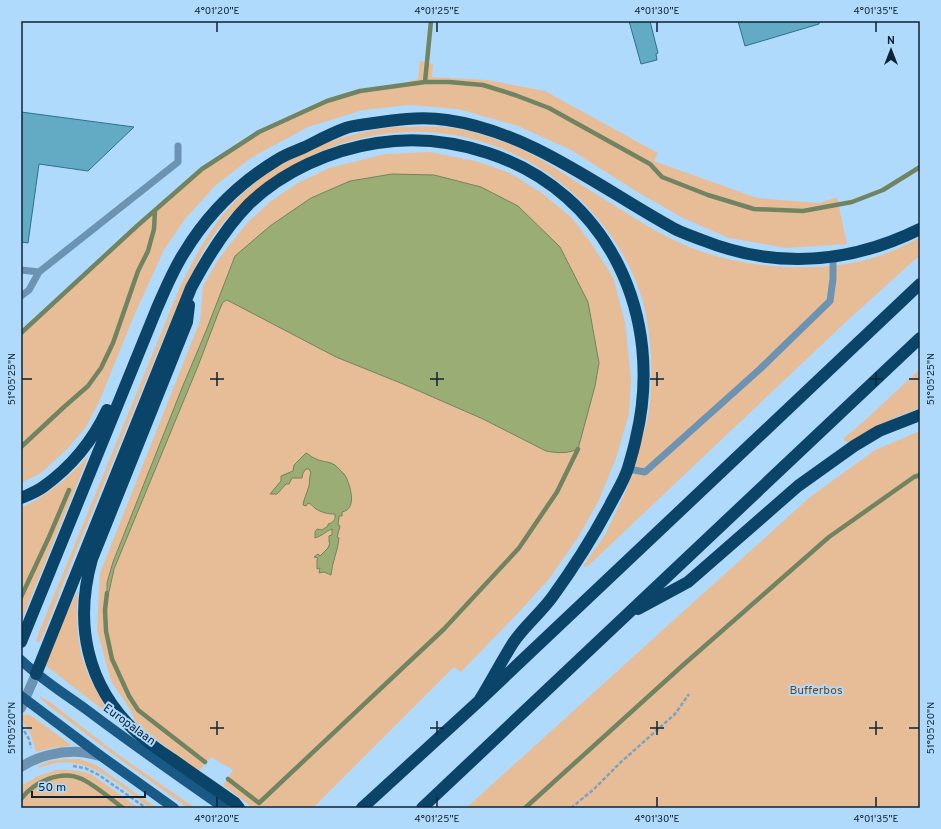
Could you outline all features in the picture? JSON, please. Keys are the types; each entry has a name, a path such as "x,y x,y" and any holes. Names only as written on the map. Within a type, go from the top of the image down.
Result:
{"highway":[{"path":"21,642 157,308 183,254 199,230 222,204 250,178 278,159 347,127 402,118 446,120 488,129 530,145 675,230 719,247 751,256 785,260 833,258 876,248 920,229"},
{"path":"36,674 191,288 216,244 232,222 251,203 271,187 293,172 324,157 358,146 394,140 425,140 470,147 510,160 538,175 565,196 592,223 612,252 626,278 638,317 644,358 643,393 637,435 628,469 596,531 552,598 514,642 479,701"},
{"path":"21,498 42,488 63,470 82,451 99,428 160,280 185,238 199,230"},
{"path":"362,808 479,701 920,284"},
{"path":"191,288 187,322 92,559 86,579 84,623 87,646 101,687 125,721 136,733 150,744 235,803 239,808"},
{"path":"422,808 920,338"},
{"path":"623,618 688,582 798,486 854,446 879,431 920,415"}],"main road":[{"name":"Europalaan","path":"21,660 36,674 224,808"},
{"path":"22,701 174,808"}],"street":[{"path":"22,701 36,674"},
{"path":"21,767 26,763 46,756 63,753 80,752 101,756"}],"lane":[{"path":"21,296 28,290 39,272 178,162 178,146"},
{"path":"628,469 645,472 760,369 830,301 833,279 833,258"},
{"path":"21,270 39,272"}],"path":[{"path":"571,808 594,789 621,762 675,714 690,694"},
{"path":"67,766 85,768 99,774 146,808"}],"green space":[{"path":"420,61 433,64 432,77 487,80 545,91 658,153 654,161 757,198 820,203 837,197 847,244 787,248 729,238 683,218 639,193 571,150 518,126 458,109 410,105 363,110 308,127 251,158 216,185 185,219 164,250 134,316 99,402 86,427 67,449 41,473 21,483 21,333 137,226 202,169 259,132 327,101 360,91 394,86 418,79"},
{"path":"394,127 439,127 459,129 480,134 515,146 541,160 661,233 701,252 725,258 775,266 826,266 873,258 897,249 920,237 920,255 848,320 588,566 585,567 583,566 605,535 628,487 647,421 650,402 650,344 643,302 630,268 612,237 588,208 562,184 521,158 478,141 435,133 390,133 347,142 305,159 266,183 230,215 209,241 193,270 166,332 45,630 39,643 36,641 179,289 210,232 225,212 251,186 268,173 288,161 329,142 350,135"},
{"path":"430,152 475,161 510,173 542,193 572,218 591,243 613,277 625,322 631,378 629,414 616,458 599,500 579,536 549,579 520,611 461,672 454,667 313,808 253,808 223,785 233,770 211,757 199,771 136,723 129,708 111,681 97,630 100,573 200,321 203,286 216,263 227,248 249,221 271,201 296,184 329,168 385,154"},
{"path":"920,369 920,408 883,423 849,442 844,441 844,438"},
{"name":"Bufferbos","path":"920,431 920,808 466,808 810,497 875,450"},
{"path":"89,455 21,622 21,508 58,485"},
{"path":"78,590 77,626 81,654 89,676 109,713 45,665 65,616"},
{"path":"40,696 116,753 195,808 188,808 119,759 50,707 40,698"},
{"path":"26,714 32,716 70,744 70,746 36,752 30,732 22,721 22,716"},
{"path":"80,759 96,765 157,808 150,808 112,780 86,766 71,763 56,763 39,768 38,766 49,761"},
{"path":"56,770 74,770 91,774 139,808 21,808 21,786 38,776"}],"shaded area":[{"path":"392,174 434,175 481,187 518,206 560,247 588,302 599,363 595,386 578,449 562,453 546,451 483,419 336,357 227,300 223,302 219,311 198,366 114,569 109,592 107,593 107,583 113,562 235,256 270,226 311,198 350,181"},
{"path":"306,453 316,459 335,465 346,477 350,487 352,498 350,507 342,512 342,516 339,516 338,525 340,526 337,537 339,538 331,575 324,572 319,573 320,568 317,569 318,558 314,557 318,554 320,556 328,548 330,543 329,536 332,535 332,529 315,538 315,532 317,529 322,530 328,526 328,524 333,522 335,520 335,514 316,509 308,503 306,506 303,505 309,486 311,473 309,469 306,469 302,478 292,478 289,484 286,484 277,494 270,494 281,481 281,476 293,471 294,465"}],"building":[{"path":"629,21 650,21 658,53 656,54 657,60 641,64"},
{"path":"738,21 819,21 819,24 745,46"},
{"path":"21,112 134,127 88,171 39,164 28,243 21,242"}],"waterway":[{"path":"425,82 431,21"},
{"path":"21,333 137,226 202,169 259,132 327,101 360,91 425,82 449,82 483,85 549,108 650,164 662,177 708,195 754,209 803,211 852,202 883,190 920,167"},
{"path":"21,447 88,386 101,368 113,343 138,271 148,251 154,229 155,211"},
{"path":"228,779 259,803 444,629 519,548 557,492 578,449"},
{"path":"525,808 682,666 829,537 914,477 920,475"},
{"path":"21,597 69,490"},
{"path":"107,593 105,610 106,631 112,659 129,696 138,710 205,762"},
{"path":"21,799 33,787 48,779 57,776 74,776 98,789 123,808"}]}
